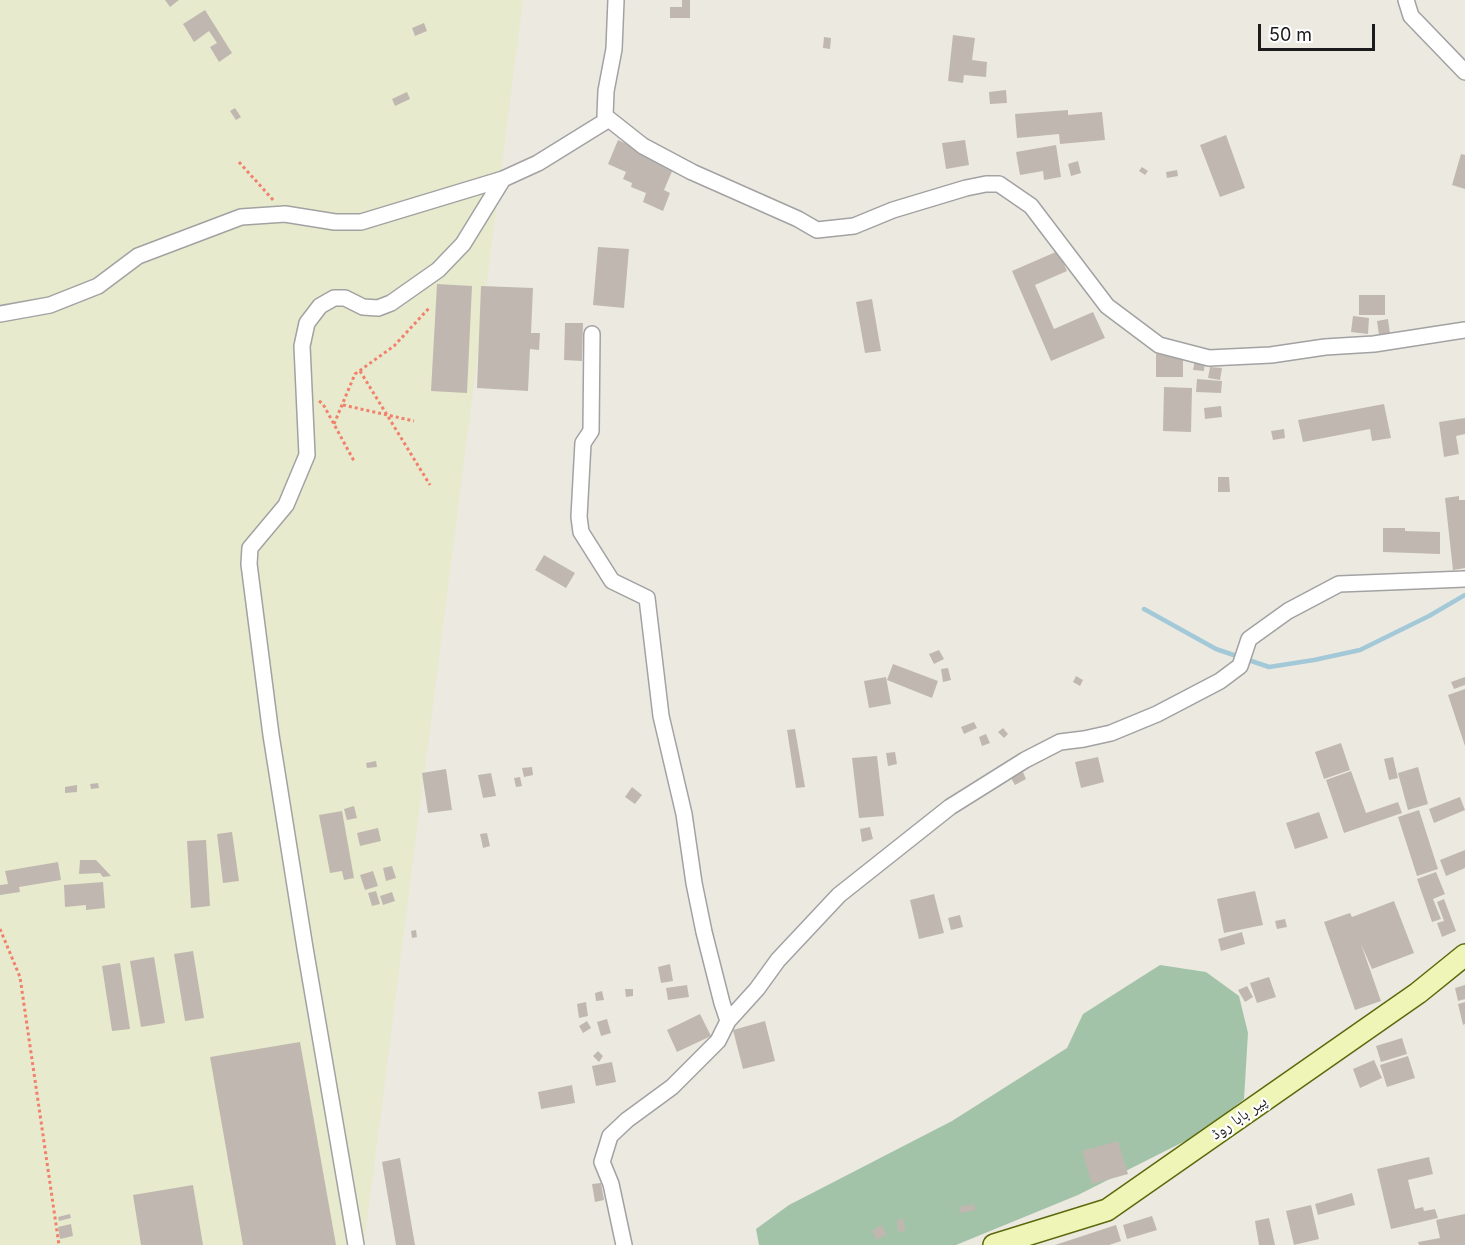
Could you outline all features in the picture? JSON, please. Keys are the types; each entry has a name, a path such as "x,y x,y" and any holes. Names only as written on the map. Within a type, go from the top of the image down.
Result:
{"main road":[{"name":"پیر بابا روڈ","path":"994,1245 1107,1210 1418,993 1465,955"}],"street":[{"path":"616,0 614,49 606,91 605,116 643,146 692,172 798,219 817,230 854,225 893,210 966,188 999,184 1030,206 1107,306 1159,345 1209,358 1271,355 1325,347 1374,344 1465,330"},
{"path":"1406,0 1411,16 1465,72"},
{"path":"0,314 50,305 98,286 138,256 242,217 285,214 335,222 361,222 504,178 538,163 609,119"},
{"path":"356,1245 273,747 249,564 250,548 286,505 307,455 302,346 307,323 320,306 334,298 345,298 363,307 378,308 392,303 438,270 463,244 504,178"},
{"path":"592,334 591,430 583,443 579,517 581,532 612,581 647,598 661,716 684,814 704,932 728,1021"},
{"path":"624,1245 611,1184 602,1162 610,1136 627,1120 672,1087 718,1041 728,1021 757,989 778,960 839,895 950,807 1025,760 1060,742 1084,740 1112,733 1157,714 1220,681 1240,666 1249,639 1288,611 1339,585 1465,579"}],"path":[{"path":"239,162 285,214"},
{"path":"334,424 356,374 394,346 430,307"},
{"path":"360,371 430,485"},
{"path":"304,394 323,404 354,461"},
{"path":"343,405 414,421"},
{"path":"0,930 20,977 59,1245"}],"green space":[{"path":"0,0 523,0 364,1245 0,1245"},
{"path":"1160,965 1206,972 1239,996 1248,1033 1244,1099 1201,1133 1078,1195 956,1245 759,1245 756,1229 789,1205 952,1121 1067,1048 1083,1014"}],"building":[{"path":"165,0 179,0 170,7"},
{"path":"682,0 690,0 690,18 670,18 670,7 682,7"},
{"path":"205,10 232,53 219,62 210,47 217,43 209,31 194,42 183,24"},
{"path":"424,23 427,31 415,36 412,28"},
{"path":"953,35 975,38 972,60 987,62 986,77 964,75 963,83 948,81"},
{"path":"824,37 831,38 830,49 823,48"},
{"path":"1006,90 1007,103 990,104 989,92"},
{"path":"407,92 410,99 395,106 392,99"},
{"path":"235,108 241,117 236,120 230,111"},
{"path":"1068,110 1068,115 1102,112 1105,140 1060,144 1059,134 1017,138 1015,114"},
{"path":"1226,135 1245,188 1220,197 1200,145"},
{"path":"618,140 667,161 673,169 664,190 670,193 663,211 643,202 646,193 631,187 632,183 623,179 626,172 608,164"},
{"path":"965,140 969,165 946,169 942,143"},
{"path":"1056,145 1061,177 1044,180 1043,171 1020,175 1016,152"},
{"path":"1461,154 1465,155 1465,189 1452,185"},
{"path":"1078,161 1081,173 1071,176 1068,164"},
{"path":"1142,167 1148,171 1145,175 1139,171"},
{"path":"1177,170 1178,176 1167,178 1166,172"},
{"path":"598,247 629,249 624,308 593,305"},
{"path":"1058,251 1067,271 1035,285 1054,329 1093,312 1105,338 1051,361 1012,271"},
{"path":"437,284 472,286 467,393 431,391"},
{"path":"481,286 533,288 531,333 540,333 539,350 530,349 528,391 477,388"},
{"path":"1359,295 1385,295 1385,315 1359,315"},
{"path":"872,299 881,351 865,353 856,302"},
{"path":"1353,316 1369,318 1368,334 1351,332"},
{"path":"1388,319 1390,334 1379,335 1377,321"},
{"path":"565,323 583,323 582,361 564,360"},
{"path":"1156,354 1183,355 1183,377 1156,377"},
{"path":"1195,360 1205,361 1204,371 1193,370"},
{"path":"1210,367 1222,368 1220,380 1208,378"},
{"path":"1197,379 1222,381 1221,393 1196,392"},
{"path":"1164,387 1192,388 1191,432 1163,431"},
{"path":"1384,404 1391,438 1372,441 1370,429 1303,442 1298,420"},
{"path":"1221,406 1222,417 1205,419 1204,408"},
{"path":"1465,418 1465,434 1456,436 1459,454 1444,457 1439,422"},
{"path":"1284,429 1285,438 1273,440 1271,431"},
{"path":"1218,477 1229,477 1230,492 1218,492"},
{"path":"1459,496 1459,500 1465,500 1465,568 1453,570 1445,498"},
{"path":"1383,528 1440,532 1440,554 1383,552"},
{"path":"544,555 575,573 566,588 535,570"},
{"path":"939,650 944,659 934,664 929,654"},
{"path":"893,664 938,681 932,698 887,680"},
{"path":"948,668 951,680 943,682 941,669"},
{"path":"1076,676 1083,680 1080,686 1073,682"},
{"path":"886,677 891,704 869,708 864,681"},
{"path":"1465,677 1465,685 1454,689 1451,682"},
{"path":"1465,689 1465,746 1448,695"},
{"path":"974,722 977,728 964,734 961,727"},
{"path":"1003,728 1008,734 1004,738 998,732"},
{"path":"795,729 805,787 796,788 787,730"},
{"path":"986,734 990,743 982,746 979,737"},
{"path":"1341,743 1350,770 1324,779 1315,752"},
{"path":"895,752 897,764 888,766 886,753"},
{"path":"877,756 884,816 859,818 852,758"},
{"path":"1098,757 1104,782 1081,788 1075,762"},
{"path":"1393,757 1398,778 1389,780 1384,759"},
{"path":"376,761 377,767 367,768 366,763"},
{"path":"532,767 533,775 524,777 522,768"},
{"path":"1418,767 1428,804 1408,810 1398,773"},
{"path":"446,769 452,810 428,813 422,773"},
{"path":"1351,771 1366,813 1398,802 1402,813 1344,833 1326,780"},
{"path":"1023,772 1026,779 1015,785 1011,778"},
{"path":"491,773 496,796 483,798 478,775"},
{"path":"520,777 522,786 516,787 514,778"},
{"path":"98,783 99,788 91,789 90,784"},
{"path":"77,785 77,792 65,793 65,787"},
{"path":"632,787 642,795 635,804 625,797"},
{"path":"1460,797 1465,810 1434,823 1429,809"},
{"path":"354,806 357,818 347,820 344,809"},
{"path":"1419,810 1438,869 1417,876 1398,817"},
{"path":"342,811 354,878 344,880 342,871 330,873 319,815"},
{"path":"1319,812 1328,838 1295,849 1286,823"},
{"path":"870,827 873,839 862,842 860,829"},
{"path":"378,828 381,841 360,846 357,833"},
{"path":"232,832 239,881 223,883 217,834"},
{"path":"487,833 490,846 483,848 480,834"},
{"path":"206,840 210,906 191,908 187,841"},
{"path":"1465,850 1465,868 1446,876 1440,860"},
{"path":"80,860 96,860 111,876 103,877 100,873 79,874"},
{"path":"58,862 61,880 19,887 20,892 0,895 0,885 8,884 5,871"},
{"path":"392,866 396,878 386,881 383,868"},
{"path":"373,871 378,886 365,890 360,875"},
{"path":"1436,872 1445,894 1433,899 1441,919 1432,922 1417,879"},
{"path":"103,882 105,908 86,910 86,905 65,907 64,885"},
{"path":"376,891 380,904 372,906 368,893"},
{"path":"1255,891 1263,925 1224,933 1217,899"},
{"path":"392,892 395,901 383,905 380,896"},
{"path":"934,894 944,933 919,939 910,900"},
{"path":"1444,899 1456,931 1442,937 1437,923 1444,921 1437,902"},
{"path":"1394,901 1414,953 1372,969 1361,944 1381,1001 1355,1010 1324,922 1350,913 1352,917"},
{"path":"960,915 963,927 951,930 948,918"},
{"path":"1285,919 1287,927 1277,929 1275,921"},
{"path":"416,930 417,937 412,938 411,931"},
{"path":"1242,932 1245,944 1221,951 1218,939"},
{"path":"193,951 204,1018 185,1021 174,954"},
{"path":"154,957 165,1023 141,1027 130,961"},
{"path":"120,963 130,1029 112,1031 102,966"},
{"path":"670,964 673,981 661,983 658,967"},
{"path":"1269,977 1276,997 1257,1003 1250,983"},
{"path":"687,985 689,997 668,1000 666,988"},
{"path":"1465,985 1465,999 1458,1001 1455,988"},
{"path":"1247,986 1253,997 1245,1002 1238,990"},
{"path":"625,989 633,989 633,996 626,997"},
{"path":"602,991 604,1000 596,1001 595,993"},
{"path":"586,1002 588,1016 579,1018 577,1004"},
{"path":"1465,1002 1465,1024 1463,1025 1458,1004"},
{"path":"700,1014 711,1036 677,1052 667,1030"},
{"path":"607,1019 611,1033 601,1036 597,1022"},
{"path":"587,1021 591,1028 583,1033 579,1026"},
{"path":"765,1021 775,1061 743,1069 733,1030"},
{"path":"1402,1038 1407,1054 1381,1062 1376,1046"},
{"path":"300,1042 336,1245 243,1245 210,1057"},
{"path":"598,1051 603,1056 599,1062 593,1056"},
{"path":"1408,1056 1415,1078 1387,1087 1380,1065"},
{"path":"1374,1060 1382,1078 1360,1088 1353,1069"},
{"path":"612,1062 616,1082 596,1086 592,1066"},
{"path":"572,1085 575,1103 541,1109 538,1092"},
{"path":"1118,1141 1128,1174 1092,1184 1082,1151"},
{"path":"1429,1157 1433,1174 1408,1180 1415,1209 1423,1207 1424,1211 1435,1209 1438,1218 1391,1229 1377,1169"},
{"path":"400,1158 415,1245 396,1245 382,1162"},
{"path":"601,1183 604,1200 595,1202 592,1184"},
{"path":"193,1185 203,1245 141,1245 133,1195"},
{"path":"1352,1193 1355,1205 1318,1215 1315,1204"},
{"path":"974,1204 975,1210 960,1213 959,1207"},
{"path":"1311,1205 1319,1239 1294,1245 1286,1211"},
{"path":"70,1214 71,1218 59,1221 58,1217"},
{"path":"1465,1214 1465,1245 1419,1245 1418,1242 1440,1238 1436,1220"},
{"path":"1152,1216 1157,1230 1127,1239 1123,1225"},
{"path":"1269,1218 1275,1245 1259,1245 1255,1221"},
{"path":"903,1219 905,1231 898,1232 897,1220"},
{"path":"71,1224 73,1236 60,1239 58,1227"},
{"path":"881,1225 887,1234 877,1240 872,1231"},
{"path":"1116,1225 1121,1241 1109,1245 1055,1245"}],"waterway":[{"path":"1144,609 1216,649 1269,667 1360,650 1429,616 1465,595"}]}
